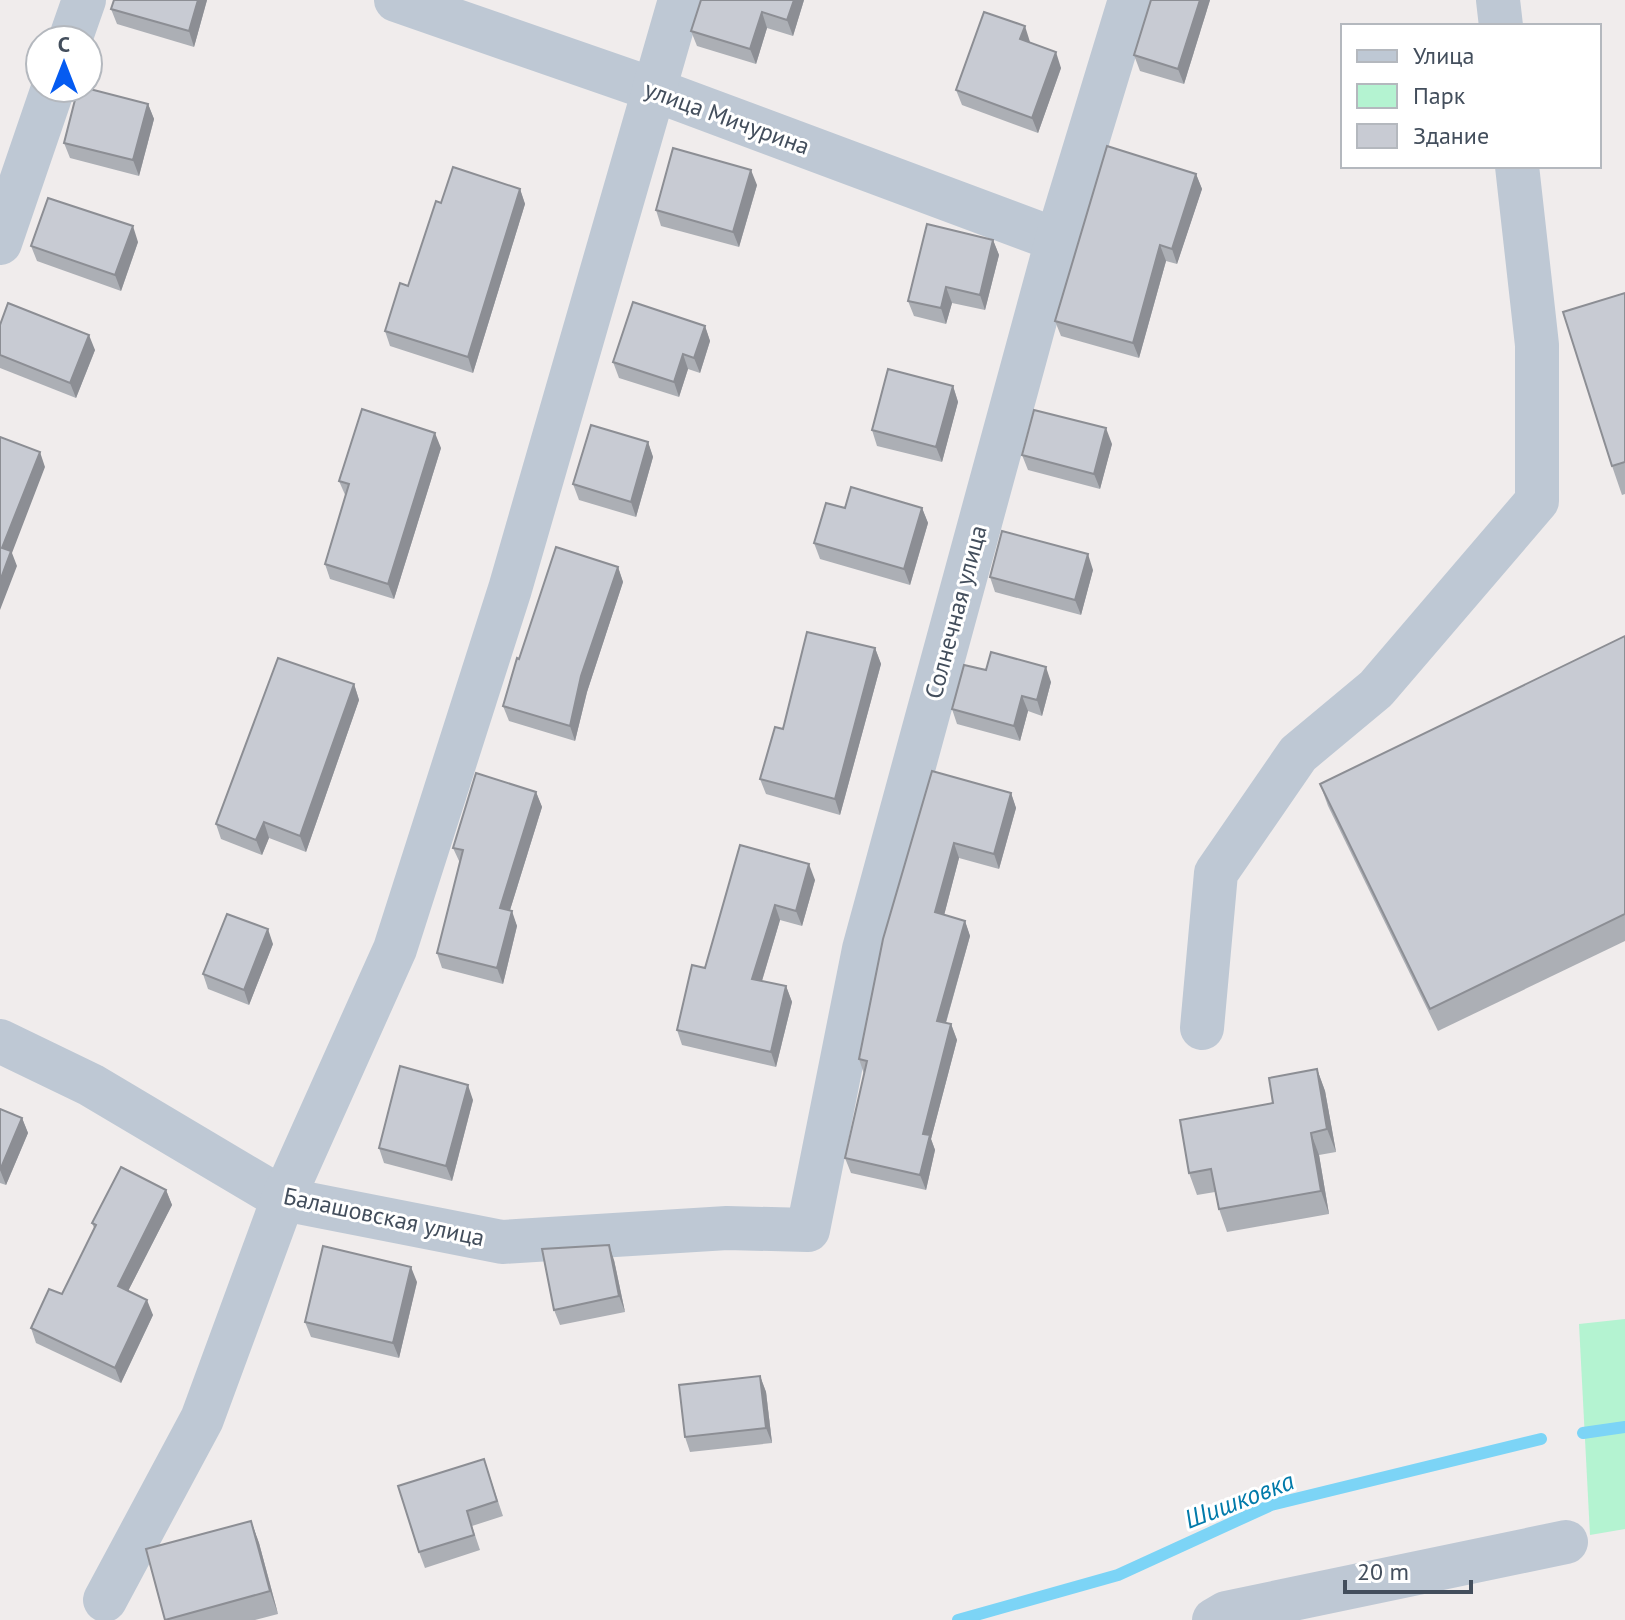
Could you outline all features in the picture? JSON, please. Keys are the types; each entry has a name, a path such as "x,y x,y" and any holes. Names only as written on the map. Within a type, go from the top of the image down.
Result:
{"street":[{"path":"76,24 84,0"},
{"name":"улица Мичурина","path":"396,0 652,89 1057,240"},
{"path":"105,1600 202,1419 283,1199 395,949 510,589 680,0"},
{"name":"Солнечная улица","path":"808,1230 864,949 1057,240 1130,0"},
{"path":"1498,0 1501,24"},
{"path":"0,243 48,104"},
{"path":"1202,1028 1216,873 1298,754 1376,689 1537,501 1537,345 1517,168"},
{"name":"Балашовская улица","path":"0,1041 91,1085 283,1199 502,1242 727,1228 808,1230"},
{"path":"1214,1620 1226,1613 1566,1542"}],"green space":[{"path":"1625,1319 1625,1529 1590,1535 1579,1324"}],"building":[{"path":"114,0 198,0 189,31 111,9"},
{"path":"701,0 794,0 787,20 762,12 750,49 691,31"},
{"path":"1151,0 1200,0 1178,69 1134,55"},
{"path":"984,12 1025,26 1020,39 1056,52 1032,118 956,90"},
{"path":"104,93 148,104 133,160 64,143 74,104 104,104"},
{"path":"1107,146 1196,174 1172,249 1160,245 1133,343 1055,321"},
{"path":"673,148 751,170 733,232 656,210"},
{"path":"453,167 520,189 468,357 385,331 400,283 408,286 436,201 441,203"},
{"path":"48,198 133,226 115,275 31,246"},
{"path":"927,224 993,240 980,295 946,287 941,308 908,301"},
{"path":"1625,293 1625,462 1612,466 1563,312"},
{"path":"633,302 705,326 694,358 683,354 674,382 613,362"},
{"path":"8,303 89,335 70,383 0,355 0,325"},
{"path":"888,369 953,386 936,447 872,430"},
{"path":"362,409 435,433 388,584 325,564 349,484 339,481"},
{"path":"1034,410 1106,428 1094,474 1022,455"},
{"path":"591,425 648,442 631,502 573,484"},
{"path":"0,437 40,452 2,548 11,551 0,581"},
{"path":"851,487 922,508 904,569 814,543 826,503 845,508"},
{"path":"1002,531 1088,554 1075,600 990,577"},
{"path":"556,547 618,567 581,676 570,726 503,706"},
{"path":"807,632 875,648 835,799 760,779 775,727 783,729"},
{"path":"1625,636 1625,914 1430,1009 1320,784"},
{"path":"991,652 1046,667 1037,700 1022,696 1014,726 952,709 964,665 986,670"},
{"path":"278,658 354,684 300,836 264,822 256,840 216,824"},
{"path":"932,771 1011,793 994,854 954,843 935,912 965,921 937,1021 951,1024 923,1134 930,1135 920,1175 845,1158 867,1061 859,1059 883,939"},
{"path":"476,773 536,792 500,908 512,911 497,968 437,953 463,850 453,848"},
{"path":"740,845 809,864 796,911 775,905 752,979 786,986 771,1052 677,1030 692,965 705,968"},
{"path":"227,914 268,929 244,990 203,974"},
{"path":"400,1066 468,1085 446,1166 379,1148"},
{"path":"1317,1069 1327,1129 1311,1133 1321,1191 1219,1209 1211,1169 1189,1173 1180,1120 1273,1103 1269,1078"},
{"path":"0,1109 22,1118 0,1170"},
{"path":"121,1167 166,1190 118,1286 147,1300 115,1368 31,1328 49,1289 62,1294 96,1225 92,1223"},
{"path":"609,1245 619,1296 554,1310 542,1249"},
{"path":"323,1246 411,1267 393,1343 305,1322"},
{"path":"760,1376 766,1428 685,1437 679,1385"},
{"path":"484,1459 497,1501 467,1511 474,1535 419,1552 398,1486"},
{"path":"251,1521 270,1591 165,1620 146,1549"}],"waterway":[{"name":"Шишковка","path":"1583,1433 1625,1427"},
{"name":"Шишковка","path":"958,1620 1118,1575 1271,1505 1541,1439"}]}
